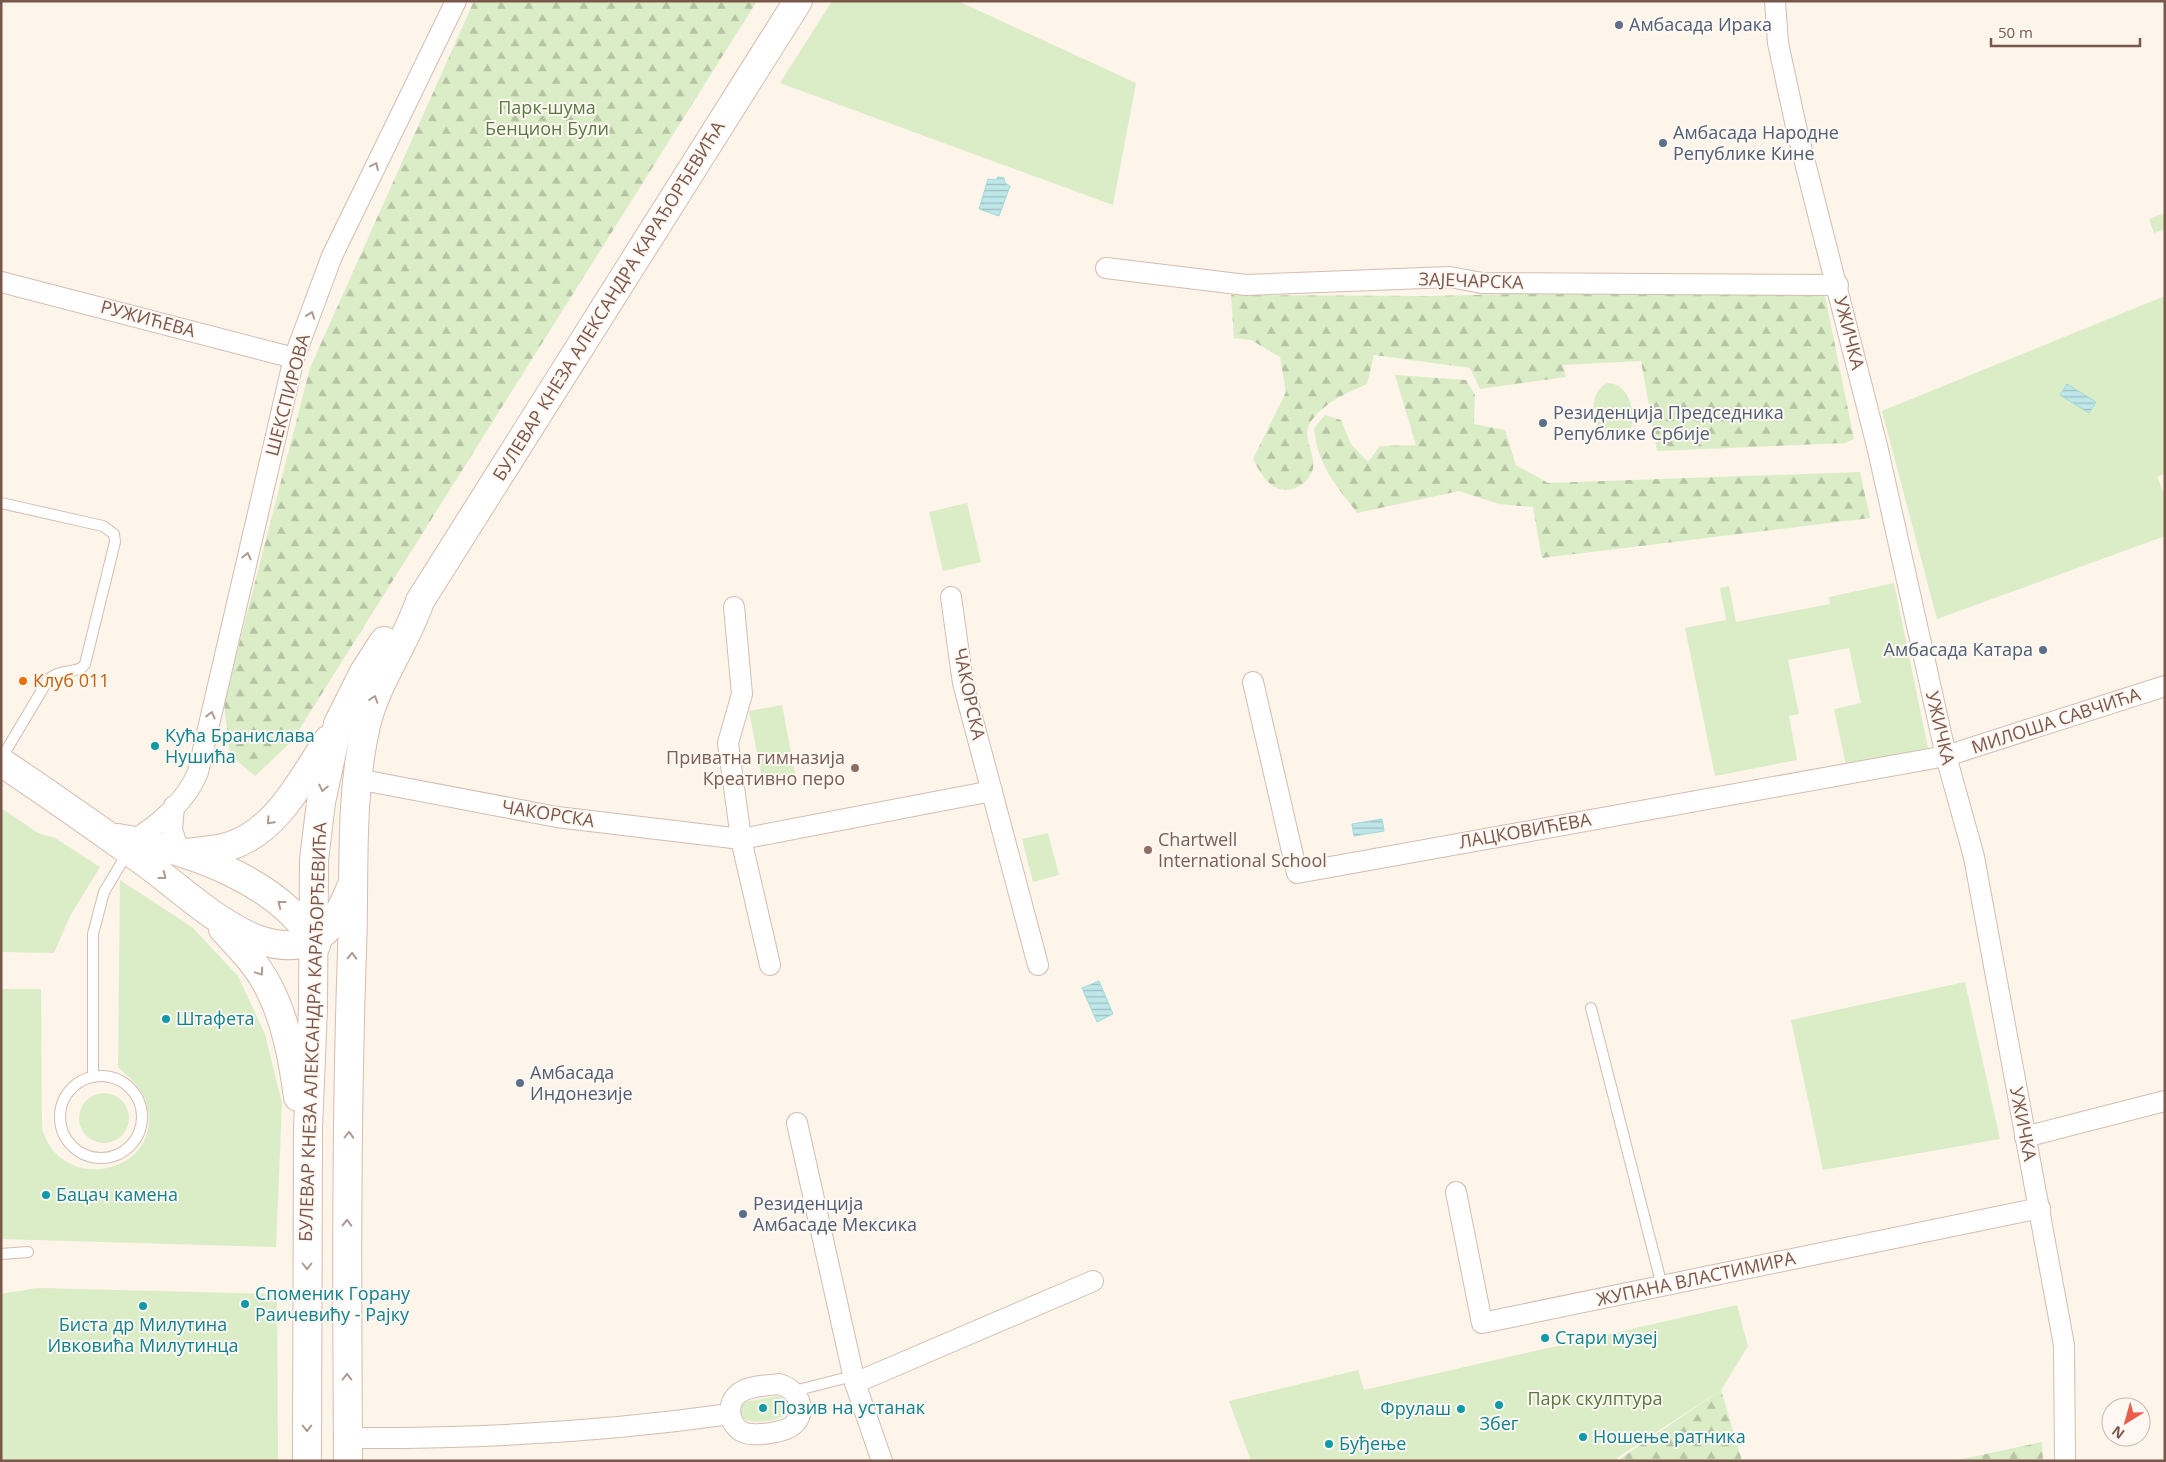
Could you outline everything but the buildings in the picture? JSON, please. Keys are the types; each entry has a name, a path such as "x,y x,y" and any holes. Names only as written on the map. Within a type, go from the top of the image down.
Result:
{"main road":[{"name":"БУЛЕВАР КНЕЗА АЛЕКСАНДРА КАРАЂОРЂЕВИЋА","path":"348,1449 350,1004 354,812 366,726 375,693 409,629 420,601 798,1"},
{"name":"БУЛЕВАР КНЕЗА АЛЕКСАНДРА КАРАЂОРЂЕВИЋА","path":"307,1461 308,1130 313,1008 314,860 321,802 338,724 364,672 384,639 401,616 420,601"},
{"path":"180,853 228,847 261,830 298,785 338,724"},
{"path":"1,760 124,842 204,910 243,950 268,985 286,1034 298,1098 308,1130"},
{"path":"124,842 180,853 231,873 259,888 298,918 350,1004"},
{"path":"204,910 261,940 290,945 313,940 326,929 338,914 354,879"}],"street":[{"name":"ШЕКСПИРОВА","path":"124,842 155,826 188,791 198,772 294,358 332,256 456,1"},
{"name":"УЖИЧКА","path":"1775,1 1778,43 1784,73 1878,450 1946,756 1974,857 2064,1345 2065,1461"},
{"name":"ЗАЈЕЧАРСКА","path":"1106,268 1246,286 1450,277 1482,283 1838,285"},
{"name":"РУЖИЋЕВА","path":"1,282 294,358"},
{"name":"ЧАКОРСКА","path":"951,597 963,683 1038,965"},
{"path":"734,607 742,694 728,743 741,839 770,965"},
{"name":"ЛАЦКОВИЋЕВА","path":"1253,682 1297,873 1946,756"},
{"name":"МИЛОША САВЧИЋА","path":"1946,756 2165,686"},
{"name":"ЧАКОРСКА","path":"357,780 557,817 741,839 992,791"},
{"path":"174,806 172,830 180,853"},
{"path":"2025,1136 2165,1101"},
{"path":"797,1123 854,1380 882,1461"},
{"name":"ЖУПАНА ВЛАСТИМИРА","path":"1456,1192 1482,1323 2040,1208"},
{"path":"854,1380 1093,1281"},
{"path":"779,1384 794,1391 799,1397 800,1413 792,1426 784,1429 752,1434 744,1432 737,1428 730,1414 734,1398 747,1389 779,1384"},
{"path":"348,1449 502,1435 639,1427 730,1414"}],"lane":[{"path":"1,503 103,526 114,534 115,542 85,664 79,670 58,672 48,680 1,760"},
{"path":"93,1076 93,934 104,892 124,842"},
{"path":"1591,1008 1662,1286"},
{"path":"93,1076 106,1076 118,1080 129,1087 137,1097 142,1110 142,1123 138,1135 130,1146 120,1154 107,1158 93,1158 80,1153 69,1143 62,1131 59,1117 62,1103 68,1091 79,1081 93,1076"},
{"path":"1,1254 28,1252"},
{"path":"794,1391 854,1380"}],"green space":[{"name":"Парк-шума Бенцион Були","path":"474,1 757,1 292,741 255,776 230,755 224,703 310,368"},
{"path":"832,1 958,1 1136,83 1113,205 780,83"},
{"path":"2165,213 2165,229 2154,233 2149,219"},
{"path":"1646,291 1824,291 1854,439 1845,443 1657,451 1641,361 1563,365 1566,377 1480,389 1470,368 1374,355 1367,384 1328,404 1310,423 1307,435 1313,466 1312,472 1305,482 1298,487 1287,490 1274,487 1264,478 1253,459 1286,392 1280,357 1251,340 1234,338 1231,295 1430,296"},
{"path":"2165,296 2165,473 2157,477 2165,495 2165,536 1937,619 1882,411"},
{"path":"1395,375 1466,380 1475,395 1474,424 1505,430 1516,465 1548,483 1860,472 1870,518 1542,558 1533,507 1499,504 1459,491 1357,513 1329,474 1319,454 1314,428 1325,415 1341,420 1351,444 1368,462 1380,446 1416,445"},
{"path":"1608,383 1622,389 1631,404 1631,429 1627,436 1616,440 1607,438 1600,431 1595,421 1595,398 1600,389"},
{"path":"967,503 981,562 943,571 929,512"},
{"path":"1894,583 1928,748 1846,765 1834,709 1861,703 1849,648 1788,660 1799,714 1789,716 1797,760 1715,776 1685,628 1726,620 1720,588 1729,586 1736,622 1830,604 1829,597"},
{"path":"782,705 796,778 763,784 749,711"},
{"path":"1,808 38,833 55,838 100,867 70,916 54,953 1,952"},
{"path":"1048,833 1059,875 1033,882 1022,839"},
{"path":"120,880 192,927 238,976 265,1034 282,1103 276,1247 1,1239 1,989 41,989 42,1128 53,1150 70,1164 90,1169 111,1167 129,1158 143,1144 149,1124 145,1099 137,1086 118,1067"},
{"path":"1965,982 2000,1139 1823,1170 1791,1020"},
{"path":"104,1093 114,1095 122,1100 127,1108 129,1118 127,1128 122,1136 114,1141 104,1143 94,1141 86,1136 81,1128 79,1118 81,1108 86,1100 94,1095"},
{"path":"37,1288 277,1294 278,1461 1,1461 1,1294"},
{"name":"Парк скулптура","path":"1737,1305 1748,1346 1721,1390 1618,1457 1617,1461 1251,1461 1229,1401 1358,1370 1364,1390"},
{"path":"1721,1390 1742,1461 1619,1461 1620,1459"},
{"path":"778,1396 788,1402 788,1409 784,1416 774,1420 755,1422 741,1416 740,1408 745,1402"},
{"path":"2042,1442 2043,1461 1953,1461"}],"water":[{"path":"998,177 1004,178 1005,183 1010,186 999,216 979,209 988,179 995,180"},
{"path":"2067,384 2096,402 2089,413 2060,395"},
{"path":"1382,819 1384,831 1354,836 1352,824"},
{"path":"1099,981 1113,1014 1097,1022 1082,988"}],"place":[{"name":"Амбасада Ирака","path":"1619,25"},
{"name":"Амбасада Народне Републике Кине","path":"1663,143"},
{"name":"Резиденција Председника Републике Србије","path":"1543,423"},
{"name":"Амбасада Катара","path":"2043,650"},
{"name":"Клуб 011","path":"23,681"},
{"name":"Кућа Бранислава Нушића","path":"155,746"},
{"name":"Приватна гимназија Креативно перо","path":"855,768"},
{"name":"Chartwell International School","path":"1148,850"},
{"name":"Штафета","path":"166,1019"},
{"name":"Амбасада Индонезије","path":"520,1083"},
{"name":"Бацач камена","path":"46,1195"},
{"name":"Резиденција Амбасаде Мексика","path":"743,1214"},
{"name":"Споменик Горану Раичевићу - Рајку","path":"245,1304"},
{"name":"Биста др Милутина Ивковића Милутинца","path":"143,1306"},
{"name":"Стари музеј","path":"1545,1338"},
{"name":"Збег","path":"1499,1405"},
{"name":"Позив на устанак","path":"763,1408"},
{"name":"Фрулаш","path":"1461,1409"},
{"name":"Ношење ратника","path":"1583,1437"},
{"name":"Буђење","path":"1329,1444"}]}
